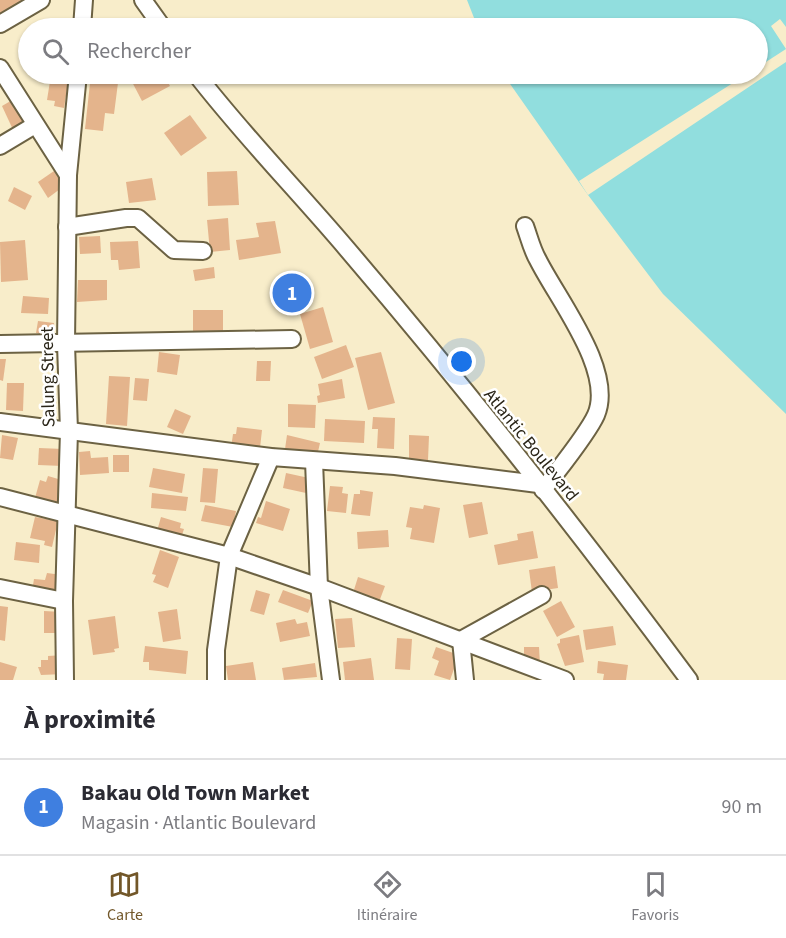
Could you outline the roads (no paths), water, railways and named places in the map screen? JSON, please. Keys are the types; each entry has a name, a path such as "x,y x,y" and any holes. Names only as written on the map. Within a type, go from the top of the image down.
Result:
{"street":[{"path":"0,24 41,0"},
{"path":"83,18 84,0"},
{"path":"143,0 156,18"},
{"path":"0,68 68,175"},
{"name":"Salung Street","path":"64,680 69,430 66,344 68,175 77,84"},
{"name":"Atlantic Boulevard","path":"204,84 348,249 540,487 689,680"},
{"path":"0,146 35,125"},
{"path":"67,227 138,218 174,250 203,251"},
{"path":"0,422 271,457 395,466 540,487 596,416 601,398 598,375 588,352 536,257 525,226"},
{"path":"0,344 292,339"},
{"path":"216,680 216,650 229,556 271,457"},
{"path":"314,461 319,587 331,680"},
{"path":"0,497 229,556 319,587 566,680"},
{"path":"0,588 64,601"},
{"path":"461,640 542,595"},
{"path":"461,640 465,680"}],"water":[{"path":"467,0 786,0 786,414 663,294 588,195 510,84 768,84 768,18 474,18"}],"place":[{"name":"Bakau Old Town Market","path":"292,293"}]}
